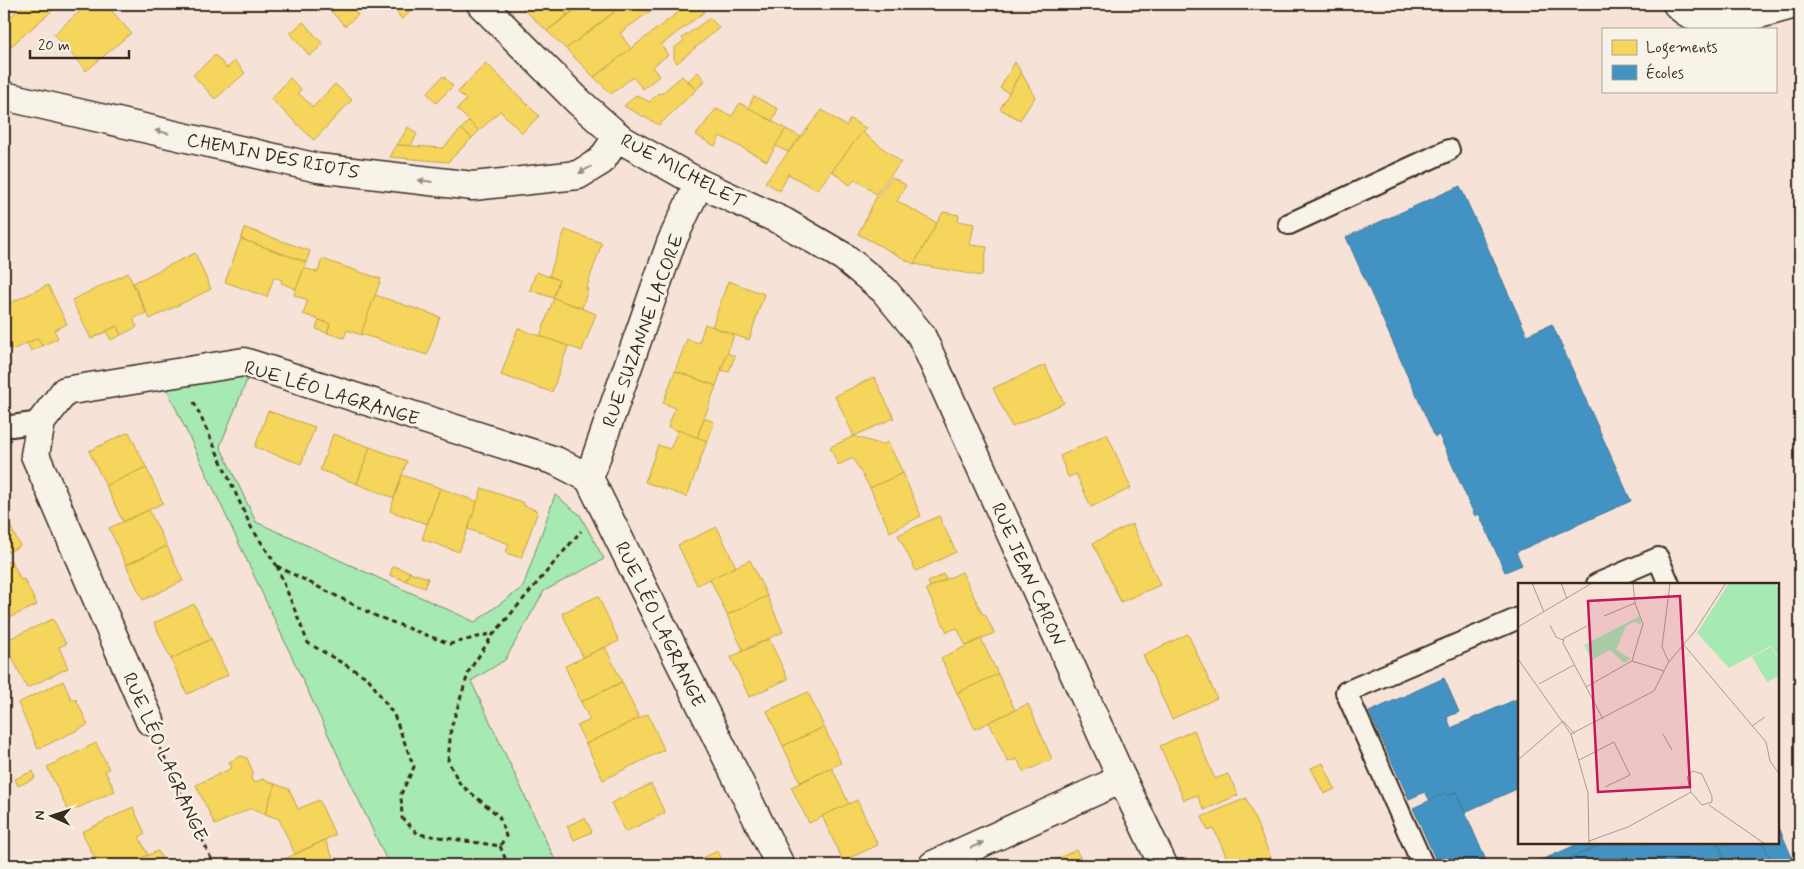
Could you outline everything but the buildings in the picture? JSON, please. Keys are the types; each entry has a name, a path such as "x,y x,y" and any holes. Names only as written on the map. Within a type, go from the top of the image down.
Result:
{"street":[{"name":"RUE MICHELET","path":"481,4 579,102 618,136 699,183 784,222 844,257 884,290"},
{"path":"1677,4 1704,19 1736,21 1795,4"},
{"name":"CHEMIN DES RIOTS","path":"4,96 318,168 473,186 578,175 601,162 618,136"},
{"name":"RUE SUZANNE LACORE","path":"589,478 671,243 699,183"},
{"name":"RUE JEAN CARON","path":"884,290 921,334 1122,779 1163,865"},
{"name":"RUE LÉO LAGRANGE","path":"150,721 35,455 41,422 65,391 244,362 556,461 589,478 780,865"},
{"path":"933,865 1122,779"}],"lane":[{"path":"1290,224 1449,150"},
{"path":"4,428 41,422"},
{"path":"1599,583 1658,558 1669,583"},
{"path":"1423,865 1346,692 1518,618"}],"path":[{"path":"180,372 251,526 277,566 308,643 368,678 394,715 414,767 401,794 402,818 418,834 500,846"},
{"path":"491,637 603,506"},
{"path":"277,566 376,616 450,644 494,633 469,671 452,728 448,761 460,784 499,816 506,836 500,846"},
{"name":"RUE LÉO LAGRANGE","path":"150,721 214,865"},
{"path":"500,846 508,865"}],"green space":[{"path":"249,375 220,446 256,522 475,622 523,587 555,495 580,515 604,559 544,591 505,660 471,681 555,860 543,865 389,865 166,387"}]}
